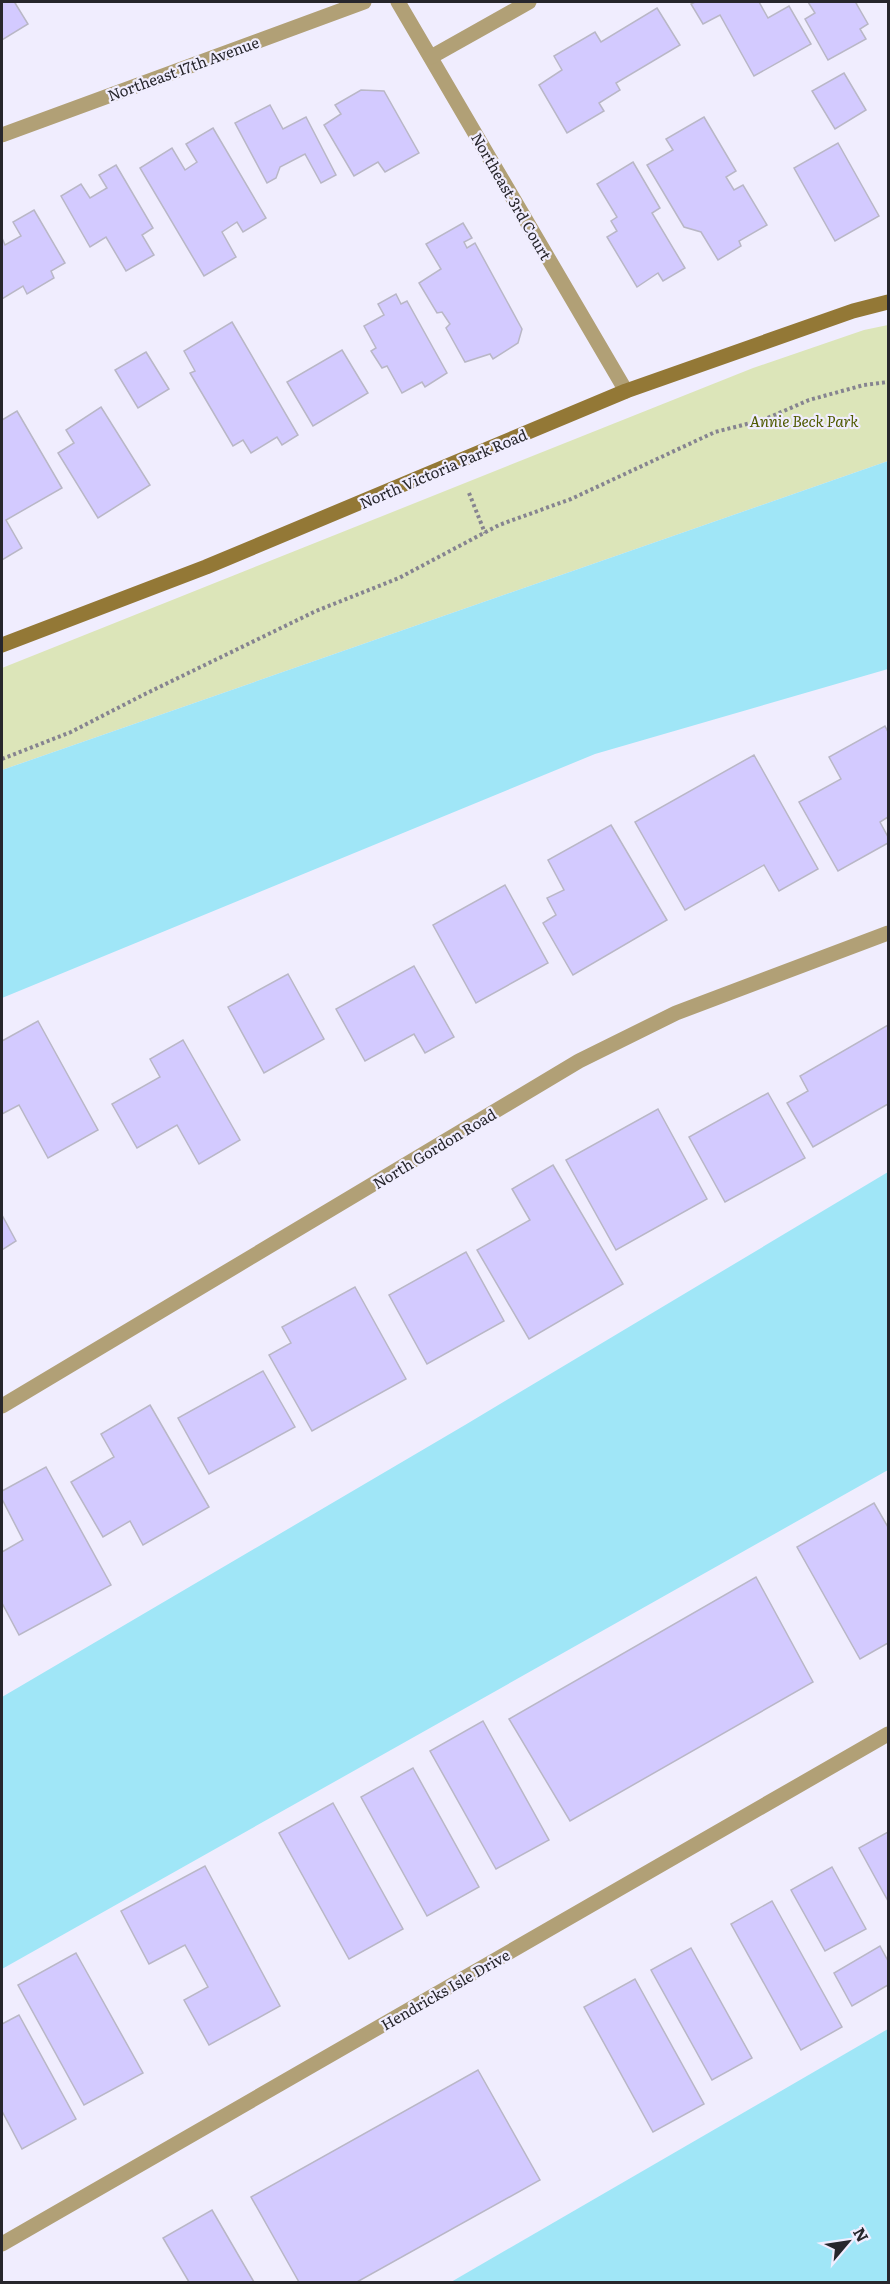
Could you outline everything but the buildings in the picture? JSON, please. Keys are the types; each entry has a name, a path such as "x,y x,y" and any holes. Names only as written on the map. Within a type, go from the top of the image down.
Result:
{"street":[{"name":"Northeast 17th Avenue","path":"2,135 364,2"},
{"name":"Northeast 3rd Court","path":"398,2 626,392"},
{"path":"431,57 529,2"},
{"name":"North Victoria Park Road","path":"2,645 206,567 626,392 853,311 888,302"},
{"name":"North Gordon Road","path":"2,1406 579,1061 676,1013 888,933"},
{"name":"Hendricks Isle Drive","path":"2,2244 888,1734"}],"path":[{"path":"2,759 71,732 316,611 399,578 499,525 571,499 715,432 764,420 808,400 888,382"},
{"path":"469,493 485,533"}],"green space":[{"name":"Annie Beck Park","path":"888,325 888,461 2,770 2,668 753,368 864,330"}],"water":[{"path":"888,461 888,669 595,754 2,998 2,770"},
{"path":"888,1172 888,1470 2,1969 2,1697 465,1425"},
{"path":"888,2029 888,2282 451,2282 881,2033"}]}
